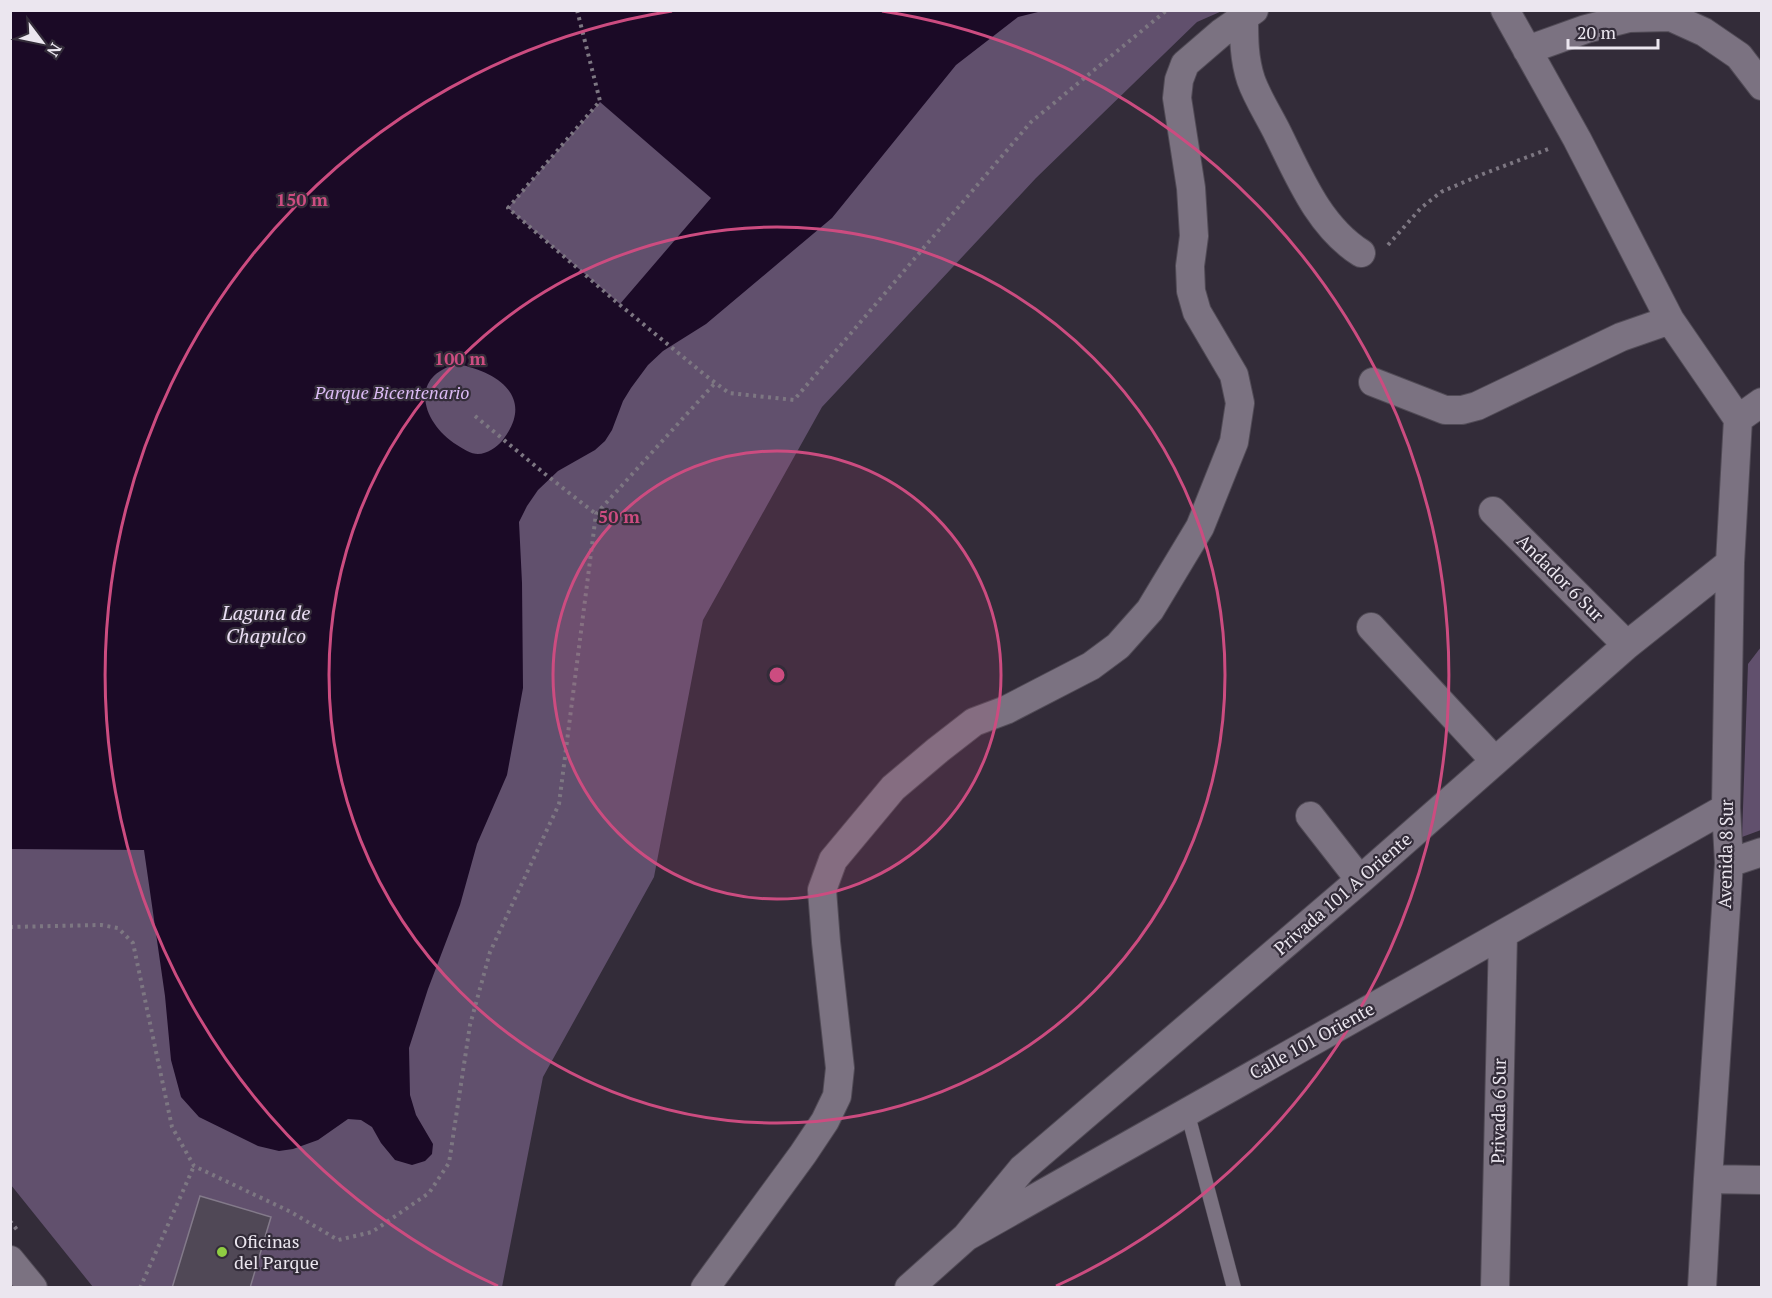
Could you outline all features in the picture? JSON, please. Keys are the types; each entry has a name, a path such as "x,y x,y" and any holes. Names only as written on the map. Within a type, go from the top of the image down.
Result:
{"street":[{"path":"1505,10 1577,139 1670,320 1738,419 1761,402"},
{"path":"1249,14 1244,52 1251,82 1304,187 1328,224 1349,245 1361,253"},
{"path":"705,1287 803,1154 825,1121 837,1096 840,1068 822,890 833,860 894,788 974,722 1006,710 1091,666 1118,645 1150,610 1200,527 1234,442 1240,403 1234,375 1197,312 1191,291 1190,266 1194,236 1191,188 1177,98 1179,80 1185,64 1221,33 1249,14"},
{"path":"1527,50 1586,29 1629,18 1671,17 1704,32 1739,56 1761,86"},
{"path":"1373,382 1446,410 1462,410 1477,406 1621,337 1670,320"},
{"name":"Avenida 8 Sur","path":"1702,1287 1728,863 1726,808 1730,562 1738,419"},
{"name":"Andador 6 Sur","path":"1493,511 1628,645"},
{"name":"Privada 101 A Oriente","path":"966,1237 1022,1169 1360,880 1628,645 1730,562"},
{"path":"1371,627 1495,761"},
{"name":"Calle 101 Oriente","path":"909,1287 966,1237 1726,808"},
{"path":"1310,816 1360,880"},
{"path":"1728,863 1761,852"},
{"name":"Privada 6 Sur","path":"1495,1287 1503,934"},
{"path":"1707,1179 1761,1180"},
{"path":"10,1260 33,1287"}],"lane":[{"path":"1187,1111 1234,1287"}],"path":[{"path":"578,10 600,101 508,208 729,393 794,400 1031,122 1167,10"},
{"path":"1361,253 1373,255 1386,248 1421,207 1441,192 1577,139"},
{"path":"10,927 101,925 118,928 133,943 172,1127 194,1166 291,1212 338,1239 372,1232 429,1193 449,1163 470,1025 490,952 559,804 596,514 716,383"},
{"path":"475,416 596,514"},
{"path":"140,1287 194,1166"}],"green space":[{"name":"Laguna de Chapulco","path":"10,11 1222,11 1197,22 1036,178 822,407 703,620 654,877 543,1077 502,1287 93,1287 11,1185"},
{"path":"1761,647 1761,830 1742,837 1748,664"}],"water":[{"name":"Laguna de Chapulco","path":"11,10 1042,11 1018,17 956,65 832,218 706,324 663,351 648,365 623,401 612,430 605,441 595,450 558,471 538,490 527,506 519,522 523,688 507,775 477,844 460,905 428,989 409,1048 410,1095 416,1115 433,1144 432,1154 425,1161 412,1165 395,1160 372,1127 361,1120 348,1119 318,1140 293,1149 279,1151 258,1146 199,1117 181,1097 171,1060 165,996 144,850 11,849","holes":["600,102 711,198 620,304 508,208","457,364 487,373 508,389 514,400 515,412 512,426 502,441 485,453 478,454 464,450 445,436 429,414 426,390 431,379 441,370"]}],"building":[{"name":"Oficinas del Parque","path":"200,1196 271,1217 250,1288 172,1288"}],"place":[{"name":"Oficinas del Parque","path":"222,1252"}],"park label":[{"name":"Parque Bicentenario","path":"392,393"}]}
